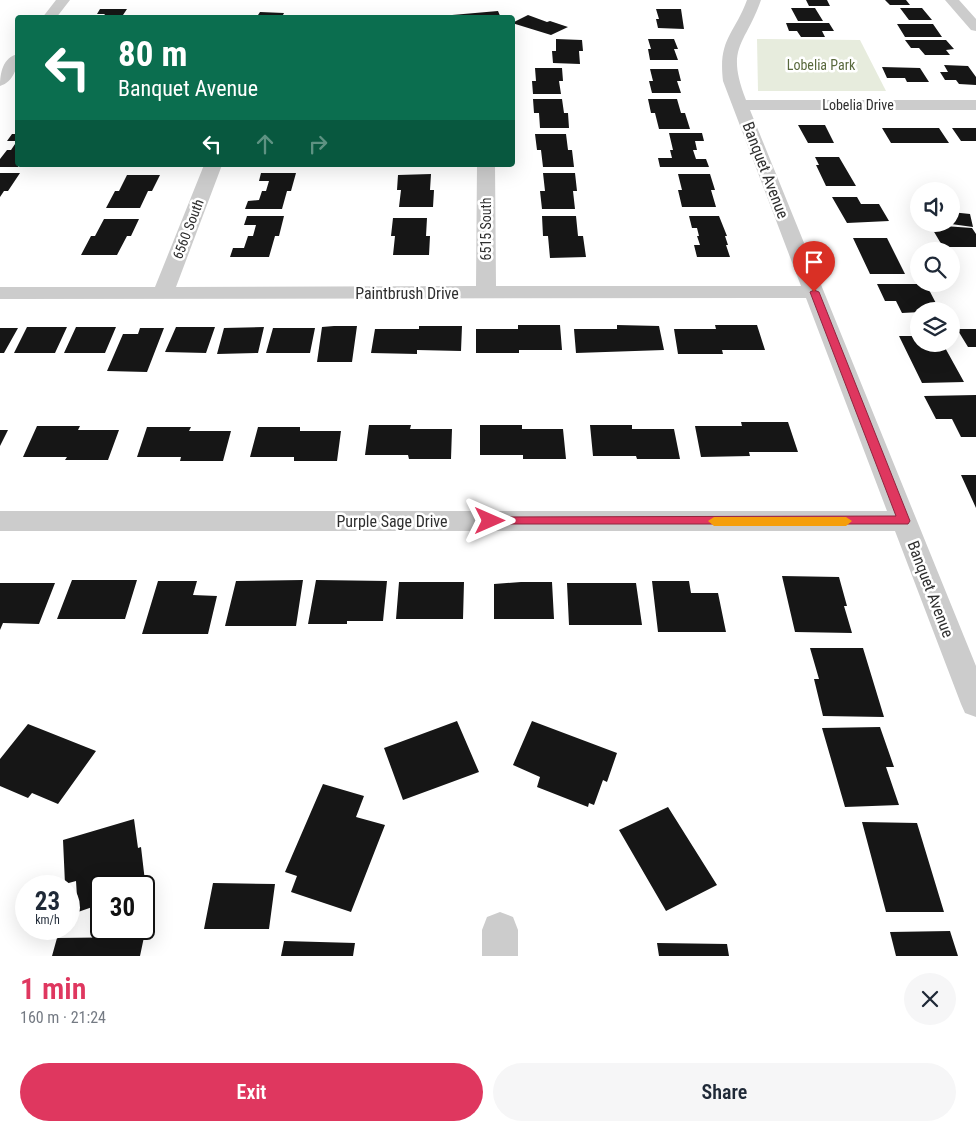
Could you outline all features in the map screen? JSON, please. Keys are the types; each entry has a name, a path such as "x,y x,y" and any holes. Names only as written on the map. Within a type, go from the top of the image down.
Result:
{"street":[{"path":"51,15 63,0"},
{"name":"Banquet Avenue","path":"754,0 749,16 737,32 730,50 729,70 741,105 976,704"},
{"path":"952,0 976,27"},
{"path":"0,81 15,62"},
{"name":"Lobelia Drive","path":"741,105 976,105"},
{"name":"6560 South","path":"163,293 212,167"},
{"name":"6515 South","path":"486,167 486,293"},
{"name":"Paintbrush Drive","path":"0,293 814,292"},
{"name":"Purple Sage Drive","path":"0,521 904,521"}],"green space":[{"name":"Lobelia Park","path":"757,39 860,40 886,91 758,91"}],"building":[{"path":"806,0 827,0 830,6 809,6"},
{"path":"885,0 906,0 910,5 890,5"},
{"path":"791,8 815,8 823,21 798,21"},
{"path":"900,8 922,8 932,20 909,20"},
{"path":"100,9 127,9 123,15 97,14"},
{"path":"656,9 681,9 684,29 658,28 656,19 659,19"},
{"path":"498,11 500,15 452,15"},
{"path":"260,12 284,13 283,15 258,15"},
{"path":"528,15 568,27 551,35 515,24 515,22"},
{"path":"786,23 829,23 834,31 822,31 825,37 801,37 797,31 789,31"},
{"path":"897,24 933,24 942,37 905,37"},
{"path":"556,39 582,40 583,51 579,51 580,64 553,63 552,51 556,51"},
{"path":"648,39 674,39 678,49 674,49 678,60 650,60 648,49 651,49"},
{"path":"905,40 946,40 954,49 946,50 950,55 925,55 919,48 911,48"},
{"path":"944,65 968,66 976,77 976,85 959,84 956,80 945,80 940,72 948,72"},
{"path":"882,67 920,68 929,82 907,82 905,78 887,78"},
{"path":"535,68 562,68 563,81 559,81 561,94 533,94 532,81 536,81"},
{"path":"650,69 678,69 681,81 677,81 681,93 652,93 649,81 653,81"},
{"path":"533,99 562,99 564,113 568,113 569,128 540,128 539,113 534,113"},
{"path":"648,99 677,99 681,113 685,113 690,129 659,129 655,113 651,113"},
{"path":"798,125 825,125 834,143 808,143"},
{"path":"882,128 939,128 949,143 891,143"},
{"path":"952,128 976,128 976,141 961,141"},
{"path":"669,133 702,133 704,141 695,141 697,150 693,150 696,159 706,159 709,167 660,167 658,158 672,158 670,150 673,150"},
{"path":"12,134 15,134 15,141 7,141"},
{"path":"535,134 566,134 568,150 572,150 574,167 543,167 541,150 537,150"},
{"path":"15,144 15,167 0,167 0,159 7,150 11,150"},
{"path":"815,157 839,157 856,186 826,186 816,165 819,165"},
{"path":"0,173 20,173 8,191 4,191 0,197"},
{"path":"261,173 296,173 291,191 287,191 282,209 245,209 248,201 259,200 262,191 266,191 269,181 259,181"},
{"path":"543,173 575,173 577,191 573,191 575,209 542,209 540,191 545,191"},
{"path":"431,174 430,190 434,190 433,207 399,207 401,190 397,190 398,175"},
{"path":"678,174 710,174 715,190 711,190 716,207 682,207 678,190 682,190"},
{"path":"127,175 160,175 152,191 148,191 140,208 106,208 115,191 119,191"},
{"path":"832,197 857,197 861,204 879,204 889,221 847,223"},
{"path":"960,213 970,214 973,227 960,225"},
{"path":"247,216 284,216 279,236 275,236 269,257 230,257 233,248 244,248 248,236 253,236 256,225 244,225"},
{"path":"542,216 576,216 578,236 583,236 586,257 550,258 548,236 543,236"},
{"path":"689,216 719,216 727,236 725,236 728,245 726,245 730,257 697,257 694,245 700,245 697,236 699,236 697,228 692,228"},
{"path":"393,218 427,218 426,236 430,236 429,255 393,255 395,236 391,236"},
{"path":"104,219 139,219 131,236 127,236 117,255 81,255 91,236 95,236"},
{"path":"960,227 972,228 976,234 976,247 960,247 960,242 940,242 934,232 960,232"},
{"path":"853,238 887,238 905,274 870,274"},
{"path":"877,284 910,284 910,292 930,292 935,302 910,302 910,313 902,313 896,301 885,301"},
{"path":"518,325 560,325 562,350 476,353 476,329 518,329"},
{"path":"617,325 659,326 664,350 576,353 574,329 617,329"},
{"path":"715,325 757,325 765,350 722,350 723,354 678,354 674,329 716,329"},
{"path":"357,326 352,362 317,362 322,327"},
{"path":"419,326 462,326 461,351 417,350 417,354 371,353 375,329 419,329"},
{"path":"27,327 67,327 55,353 14,353"},
{"path":"76,327 116,327 105,353 64,353"},
{"path":"176,327 215,327 206,353 165,352"},
{"path":"264,327 258,353 217,354 224,328"},
{"path":"0,328 18,328 4,353 0,353"},
{"path":"140,328 164,328 147,372 107,371 123,334 138,334"},
{"path":"273,328 315,328 310,353 266,353"},
{"path":"960,329 976,329 976,347 968,347 960,334"},
{"path":"899,336 910,336 910,352 947,352 964,382 922,383"},
{"path":"976,395 976,437 961,437 952,419 936,419 924,396"},
{"path":"741,422 788,422 798,452 749,452 750,456 701,457 695,426 742,426"},
{"path":"369,425 411,425 410,429 452,429 451,459 409,459 408,455 365,455"},
{"path":"480,425 522,425 522,429 563,429 566,459 523,459 523,455 480,455"},
{"path":"590,425 632,425 632,429 674,429 680,459 593,456"},
{"path":"37,426 80,426 78,430 119,430 108,460 65,460 67,457 23,457"},
{"path":"147,427 191,427 189,431 231,431 223,461 180,461 181,457 137,457"},
{"path":"258,427 300,427 300,431 341,431 337,461 294,461 294,457 250,457"},
{"path":"0,430 8,430 0,446"},
{"path":"961,475 976,475 976,508"},
{"path":"782,576 839,577 847,606 844,606 852,633 795,632"},
{"path":"72,580 137,580 125,619 57,619"},
{"path":"303,580 296,626 225,626 236,581"},
{"path":"316,580 387,581 383,621 347,621 347,624 308,624"},
{"path":"158,581 197,581 193,595 217,596 208,634 142,634"},
{"path":"652,581 689,581 691,593 718,593 726,632 658,632"},
{"path":"399,582 464,582 463,619 396,619"},
{"path":"552,582 554,619 494,619 494,584"},
{"path":"0,583 55,583 39,624 3,623 0,630"},
{"path":"567,583 636,583 642,625 569,625"},
{"path":"810,648 863,648 884,717 823,716 814,679 819,679"},
{"path":"457,721 479,772 403,800 384,748"},
{"path":"532,721 617,753 607,782 603,780 594,805 589,803 588,807 537,787 540,777 513,765"},
{"path":"28,724 96,751 58,804 32,793 28,798 0,786 0,759"},
{"path":"880,727 894,767 886,767 899,805 845,807 822,728"},
{"path":"323,784 364,796 356,817 385,825 351,912 291,892 297,876 285,872"},
{"path":"668,807 717,885 666,911 619,830"},
{"path":"134,819 138,848 141,847 144,875 90,875 90,908 80,911 80,875 65,875 63,840"},
{"path":"862,822 917,823 944,912 886,912"},
{"path":"213,883 275,884 269,929 204,929"},
{"path":"950,931 958,956 896,956 890,932"},
{"path":"80,938 90,938 90,940 143,940 140,956 52,956 56,940 80,940"},
{"path":"284,941 355,943 353,956 281,956"},
{"path":"657,943 727,944 729,956 659,956"}],"slow traffic":[{"path":"714,521 846,521"}],"route":[{"path":"490,521 904,521 814,292"}]}
